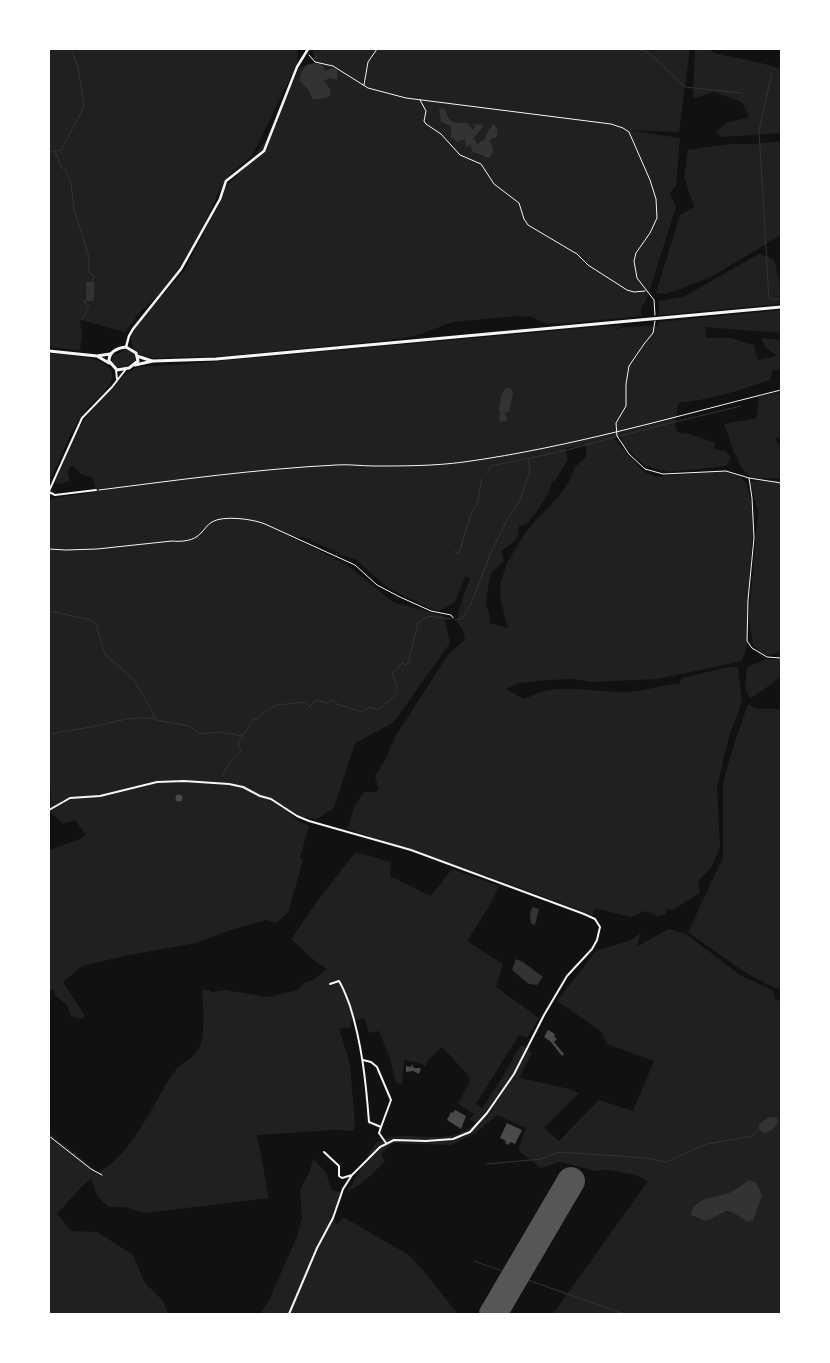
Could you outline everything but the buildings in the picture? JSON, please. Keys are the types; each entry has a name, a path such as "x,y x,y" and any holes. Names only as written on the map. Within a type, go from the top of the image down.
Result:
{"main road":[{"path":"97,356 115,369 120,370 152,361 216,359 781,307"},
{"path":"110,364 108,358 110,354 114,350 126,347 134,351 137,356 138,361 135,365"},
{"path":"49,351 97,356 110,354"},
{"path":"137,356 152,361"}],"street":[{"path":"126,347 129,336 134,328 181,269 220,199 226,181 264,151 297,68 307,50"},
{"path":"115,369 117,379"},
{"path":"96,490 55,495 49,492 82,418 112,388 126,369"},
{"path":"49,810 70,798 100,796 157,782 184,781 237,785 271,799 308,821 432,858 584,914 596,920 600,927 600,933 594,944 567,976 544,1015 514,1074 487,1113 470,1132 453,1139 426,1141 398,1139 386,1143 352,1175 343,1189 333,1218 317,1248 289,1314"},
{"path":"330,984 339,981 344,989 363,1060 369,1122 380,1127"},
{"path":"363,1060 371,1062 377,1067 391,1100 379,1133 386,1143"},
{"path":"324,1152 339,1166 339,1176 342,1178 352,1175"}],"path":[{"path":"364,86 368,62 378,49"},
{"path":"307,50 311,59 316,62 333,66 364,86 386,94 611,124 629,132 650,180 656,199 656,218 653,228 636,253 634,261 637,278 654,300 656,319 653,333 629,366 626,384 626,406 618,418 616,432 628,454 645,469 663,474 726,471 749,478 781,483"},
{"path":"420,99 426,111 424,121 426,124 441,134 460,155 481,164 494,184 519,203 528,225 577,254 593,269 627,290 634,292 647,291"},
{"path":"96,490 202,476 308,466 339,464 436,465 455,463 534,450 616,432 781,390"},
{"path":"749,478 754,538 748,600 747,641 752,648 767,657 781,658"},
{"path":"49,549 97,549 181,542 200,534 213,520 224,518 251,520 277,529 355,565 377,585 431,611 451,615 453,618"},
{"path":"49,1136 90,1169 102,1175"}],"shaded area":[{"path":"49,49 297,49 298,60 296,66 258,144 252,155 231,174 219,191 204,226 181,268 141,311 125,332 80,320 82,336 80,350 49,347"},
{"path":"313,49 690,49 679,132 628,130 680,138 676,186 670,193 676,207 646,301 641,307 641,316 560,324 545,323 532,317 518,316 453,322 415,336 224,356 155,358 138,352 132,344 131,338 135,326 185,270 228,184 251,162 265,141 300,67 306,65 299,80 309,91 313,100 329,97 324,81 330,78 322,65 314,63","holes":["439,108 445,109 449,118 454,122 468,123 472,129 475,128 473,124 483,127 474,138 477,144 485,139 493,125 498,129 497,137 491,139 484,155 475,153 470,145 467,147 465,138 451,126"]},
{"path":"695,49 710,49 714,53 781,69 781,133 722,137 716,132 726,123 749,117 742,102 714,92 693,99"},
{"path":"314,63 322,65 326,71 332,68 337,69 337,80 330,78 324,81 331,90 329,97 313,100 309,91 299,80 306,65"},
{"path":"439,108 445,109 448,118 453,122 468,123 472,129 475,128 473,123 477,125 482,124 483,127 474,138 477,144 485,139 493,124 498,129 497,137 491,139 490,142 494,151 489,158 473,152 470,145 466,148 465,139 457,142 451,137 451,126 441,122"},
{"path":"781,141 781,235 711,277 667,294 656,293 680,215 694,207 684,177 688,150 730,144"},
{"path":"759,254 774,259 781,288 781,304 659,315 659,301 683,297"},
{"path":"86,282 94,282 94,301 86,301"},
{"path":"781,310 781,333 705,327 706,338 731,338 754,345 758,360 777,356 765,347 761,338 781,340 781,371 773,369 770,380 713,397 678,403 675,427 679,433 690,434 715,443 714,449 725,451 731,457 726,466 669,472 645,466 622,444 621,436 613,438 643,471 655,477 725,470 741,477 747,485 754,514 747,615 747,646 742,661 658,679 592,682 574,679 548,680 519,683 506,689 524,699 543,691 560,689 634,691 679,684 682,678 729,667 738,667 742,702 729,736 717,787 720,848 711,868 698,881 700,893 672,910 666,909 666,914 657,916 646,911 630,917 595,908 593,915 493,878 347,829 355,805 364,792 376,792 379,790 375,777 395,737 449,653 465,640 463,631 457,622 460,606 470,578 465,577 455,602 439,611 388,588 355,559 344,556 306,538 290,536 347,565 393,602 444,616 450,643 393,723 355,743 334,808 317,819 290,814 298,821 309,826 300,858 303,860 288,913 276,923 266,920 196,943 82,966 63,982 85,1016 81,1019 71,1016 67,1005 56,996 53,989 49,991 49,850 86,835 75,820 63,824 50,812 49,499 96,492 93,478 80,474 73,466 70,466 68,472 70,481 61,484 55,482 79,427 88,415 125,374 138,367 623,326 610,331 625,327 658,326 659,322","holes":["586,445 586,457 575,467 569,482 558,497 527,530 507,563 501,581 500,597 508,628 489,623 490,615 486,605 489,581 492,572 504,561 501,551 514,542 518,536 519,526 526,525 538,510 549,492 552,482 556,479 568,459 565,448"]},
{"path":"126,350 135,355 135,361 123,368 116,367 112,362 113,356"},
{"path":"49,353 98,361 110,369 112,379 75,426 49,484"},
{"path":"506,388 511,388 513,393 509,412 505,413 507,420 502,422 499,421 500,411 498,409 501,395"},
{"path":"781,392 781,437 775,439 781,447 781,479 754,478 743,470 739,463 724,424 757,418 759,397"},
{"path":"777,480 781,483 781,652 767,655 753,646 749,616 758,512 750,481"},
{"path":"781,658 781,677 750,699 745,687 747,667 765,660"},
{"path":"748,704 758,709 781,709 781,987 776,989 743,971 688,932 723,857 723,783"},
{"path":"358,853 391,862 390,876 431,896 452,869 499,886 490,905 467,941 503,964 496,987 539,1018 527,1038 519,1035 476,1104 482,1108 522,1045 532,1053 519,1078 570,1089 579,1093 544,1128 559,1141 599,1100 633,1111 654,1061 607,1044 601,1031 557,1001 596,951 631,940 641,933 636,947 669,929 686,934 740,975 772,990 776,1001 781,999 781,1314 553,1314 648,1181 636,1175 608,1170 596,1171 560,1162 541,1168 518,1150 526,1128 497,1115 474,1134 451,1145 395,1143 390,1145 381,1154 385,1161 369,1177 347,1193 376,1142 396,1136 449,1136 467,1130 475,1123 470,1119 474,1114 458,1104 470,1081 468,1075 442,1047 427,1061 426,1067 420,1063 404,1060 402,1084 396,1083 390,1059 379,1031 369,1033 364,1018 350,1022 351,1027 339,1029 350,1064 354,1131 333,1130 257,1135 269,1198 145,1213 124,1207 109,1207 98,1197 91,1179 82,1186 57,1214 71,1231 97,1232 133,1255 145,1283 164,1302 168,1314 49,1314 49,1133 98,1172 110,1165 121,1155 141,1128 174,1072 197,1052 201,1042 203,1027 202,990 210,990 212,992 225,990 267,997 298,990 304,983 313,980 327,969 315,961 291,939 354,854"},
{"path":"532,907 539,909 535,925 531,924 530,914"},
{"path":"516,959 543,977 537,985 529,984 512,970"},
{"path":"770,1117 777,1118 778,1123 768,1132 763,1132 758,1127 761,1122"},
{"path":"313,1159 325,1171 332,1190 343,1193 340,1203 333,1211 336,1226 343,1217 409,1255 458,1314 260,1314 269,1300 296,1239 302,1218 300,1190 310,1171"},
{"path":"749,1180 756,1183 762,1195 753,1220 748,1222 732,1212 726,1211 706,1221 691,1215 696,1204 731,1192"}],"waterway":[{"path":"49,152 61,150 84,107 78,67 71,49"},
{"path":"638,49 649,53 685,87 742,93"},
{"path":"772,73 759,130 769,299 781,299"},
{"path":"55,152 60,167 65,169 71,183 74,209 89,257 89,273 94,276 92,282"},
{"path":"83,318 89,306 83,301 86,301"},
{"path":"488,472 491,466 559,452 741,406"},
{"path":"455,620 462,619 471,604 491,552 507,520 520,500 530,471 528,458"},
{"path":"454,551 459,554 470,516 478,501 482,478"},
{"path":"49,611 91,620 96,625 105,654 134,680 156,720 189,726 194,730"},
{"path":"397,686 392,674 402,663 406,665 408,663 418,623 428,616 450,619"},
{"path":"277,705 304,702 309,707 316,700 327,703 334,700 337,704 362,712 370,707 378,710 395,696"},
{"path":"195,730 199,734 219,732 243,736 253,719 257,719 276,705"},
{"path":"53,734 132,718 154,719"},
{"path":"223,776 232,760 241,752 238,743 243,736"},
{"path":"487,1164 542,1159 559,1152 646,1158 666,1162 707,1144 752,1136 759,1130"},
{"path":"474,1261 624,1314"}],"runway":[{"path":"493,1314 571,1181"}]}
